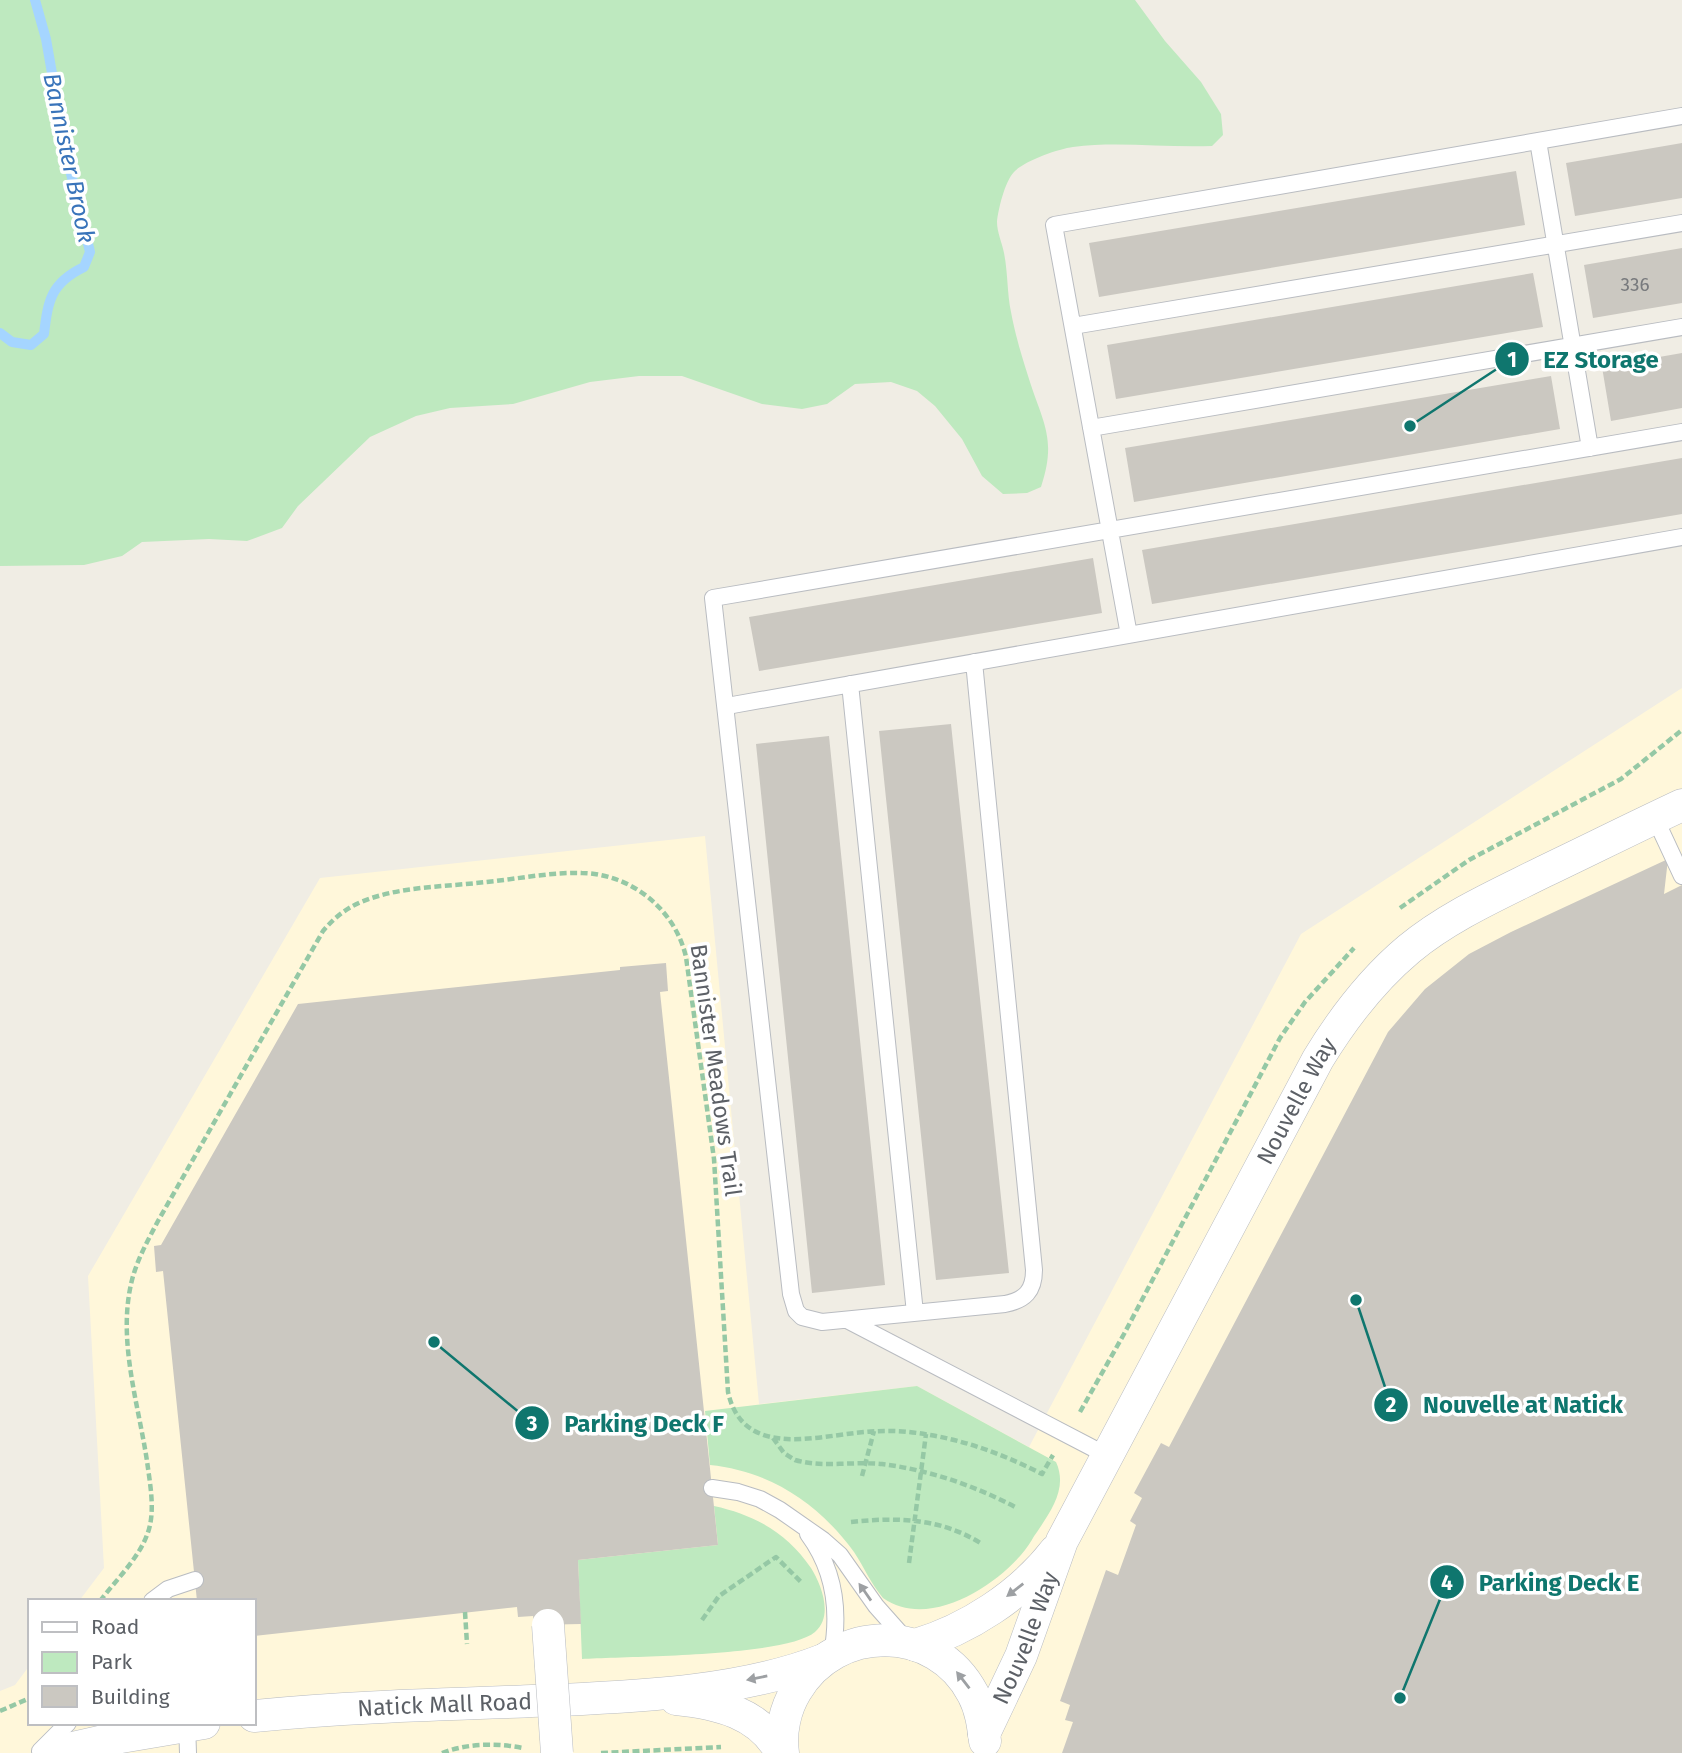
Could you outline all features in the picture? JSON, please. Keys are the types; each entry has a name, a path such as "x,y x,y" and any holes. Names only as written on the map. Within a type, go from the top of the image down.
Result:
{"street":[{"name":"Nouvelle Way","path":"986,1746 1062,1541 1339,1024 1363,995 1409,950 1454,918 1669,811"},
{"name":"Nouvelle Way","path":"912,1644 951,1632 991,1608 1037,1572 1062,1541"},
{"path":"543,1752 548,1625"},
{"name":"Natick Mall Road","path":"256,1716 336,1709 636,1696 796,1670 854,1644 891,1640 912,1644 939,1657 956,1671 968,1685 979,1708 986,1746"},
{"name":"Natick Mall Road","path":"782,1753 783,1727 792,1698 805,1677 827,1657"},
{"name":"Natick Mall Road","path":"636,1696 699,1702 743,1715 764,1729 782,1753"},
{"path":"50,1753 90,1743 191,1731"}],"lane":[{"path":"1129,635 1054,225 1682,116"},
{"path":"1538,141 1590,448"},
{"path":"1073,326 1682,222"},
{"path":"1091,428 1682,327"},
{"path":"974,662 1034,1279 1028,1294 1015,1302 847,1320 811,1321 802,1317 793,1304 713,598 1682,432"},
{"path":"727,706 1682,537"},
{"path":"850,684 915,1313"},
{"path":"1669,811 1682,876"},
{"path":"847,1320 1108,1456"},
{"path":"712,1488 760,1499 800,1524 840,1555 876,1606 912,1644"},
{"path":"800,1524 816,1545 831,1583 836,1611 827,1657"},
{"path":"155,1599 168,1589 195,1580 182,1599"},
{"path":"37,1753 66,1725"}],"path":[{"name":"Bannister Meadows Trail","path":"102,1599 147,1536 151,1513 148,1468 128,1345 127,1310 136,1269 158,1221 323,931 333,919 352,906 396,892 584,873 618,880 632,887 670,918 680,936 686,957 710,1131 718,1212 728,1392 734,1410 744,1424 773,1437 808,1439 874,1431 926,1434 989,1449 1042,1474 1048,1463"},
{"path":"862,1476 874,1431"},
{"path":"909,1563 926,1434"},
{"path":"773,1437 784,1452 795,1460 883,1464 981,1490 1017,1508"},
{"path":"851,1522 914,1520 960,1531 982,1544"},
{"path":"702,1620 719,1596 776,1557 803,1584"},
{"path":"465,1612 467,1644"},
{"path":"0,1711 28,1699"},
{"path":"442,1753 473,1746 501,1745 543,1752"},
{"path":"601,1753 714,1746 729,1749"}],"shaded area":[{"path":"1682,688 1682,1753 0,1753 0,1691 15,1685 28,1668 28,1725 256,1725 256,1599 81,1599 104,1568 88,1276 320,878 705,836 759,1404 917,1386 1029,1447 1301,934"}],"green space":[{"path":"0,0 1135,0 1165,41 1201,82 1221,114 1223,135 1212,146 1090,145 1067,148 1033,160 1011,176 1000,203 997,226 1015,329 1048,443 1046,470 1041,487 1027,493 1003,494 982,476 962,439 935,406 917,391 891,382 855,384 827,404 802,409 762,404 682,376 639,376 590,382 513,404 450,408 416,416 370,437 298,506 282,528 247,541 209,539 142,542 122,556 84,565 0,566"},
{"path":"917,1386 1056,1462 1060,1481 1048,1516 1027,1548 997,1578 960,1600 940,1607 920,1609 901,1607 883,1598 854,1552 809,1505 753,1474 710,1465 705,1411"},
{"path":"714,1506 769,1527 802,1556 815,1575 824,1600 824,1618 815,1632 798,1640 740,1651 582,1659 578,1560 718,1545"}],"building":[{"path":"1682,143 1682,198 1575,216 1566,163"},
{"path":"1516,171 1525,225 1099,297 1089,243"},
{"path":"1682,248 1682,303 1593,318 1584,265"},
{"path":"1533,273 1543,327 1116,399 1107,345"},
{"path":"1682,353 1682,408 1611,421 1602,367"},
{"path":"1551,376 1560,429 1134,502 1125,448"},
{"path":"1682,458 1682,514 1152,604 1142,550"},
{"path":"1093,558 1102,613 759,671 749,617"},
{"path":"951,724 1009,1273 936,1280 879,731"},
{"path":"829,736 885,1285 812,1293 756,744"},
{"path":"1668,859 1664,894 1682,885 1682,1753 1062,1753 1073,1722 1065,1720 1070,1705 1060,1701 1106,1570 1118,1575 1136,1525 1130,1521 1142,1498 1134,1493 1161,1443 1169,1447 1388,1032 1425,989 1469,954"},
{"path":"666,963 668,991 660,992 718,1545 578,1560 581,1624 534,1625 533,1616 518,1617 517,1607 256,1636 256,1599 197,1599 163,1271 156,1272 154,1246 161,1245 298,1004 620,970 620,967"}],"waterway":[{"name":"Bannister Brook","path":"0,333 12,342 31,345 44,334 47,311 53,294 64,279 84,267 90,252 66,153 46,39 35,0"}],"place":[{"name":"EZ Storage","path":"1410,426"},
{"name":"Nouvelle at Natick","path":"1356,1300"},
{"name":"Parking Deck F","path":"434,1342"},
{"name":"Parking Deck E","path":"1400,1698"}]}
